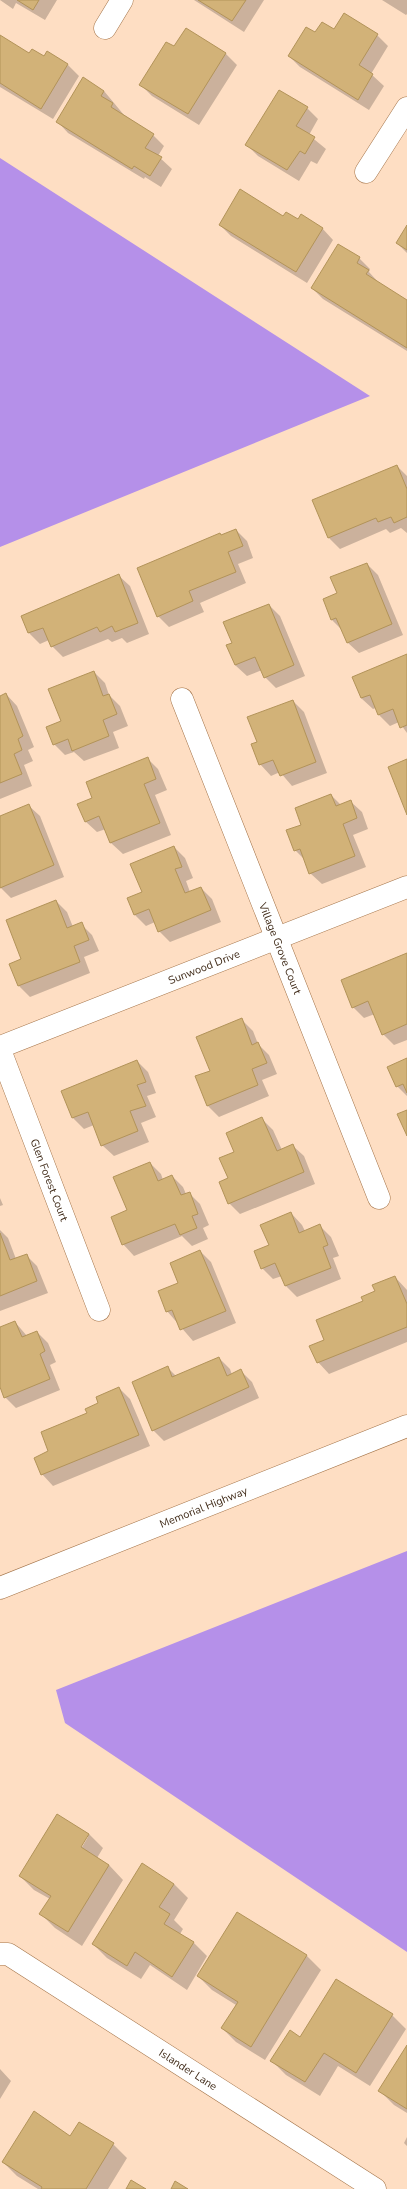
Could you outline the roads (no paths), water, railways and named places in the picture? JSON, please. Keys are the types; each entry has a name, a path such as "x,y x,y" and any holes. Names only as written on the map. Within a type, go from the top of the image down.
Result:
{"street":[{"path":"105,28 122,0"},
{"path":"366,172 407,108"},
{"name":"Village Grove Court","path":"182,699 379,1198"},
{"name":"Sunwood Drive","path":"0,1048 407,887"},
{"name":"Glen Forest Court","path":"0,1048 99,1310"},
{"name":"Memorial Highway","path":"0,1588 407,1426"},
{"name":"Islander Lane","path":"0,1954 8,1954 375,2189"}]}
